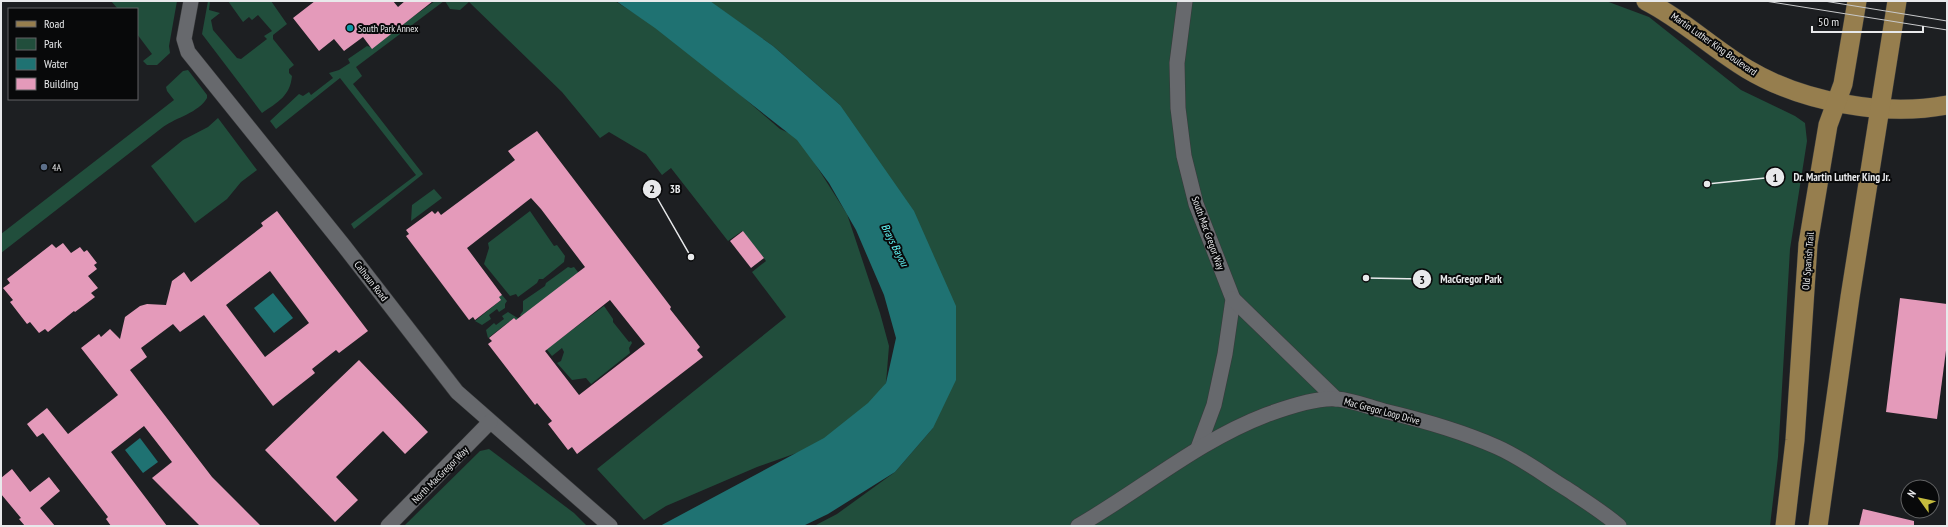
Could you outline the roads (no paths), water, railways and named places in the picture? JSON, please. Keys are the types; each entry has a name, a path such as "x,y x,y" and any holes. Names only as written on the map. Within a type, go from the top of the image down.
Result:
{"main road":[{"name":"Martin Luther King Boulevard","path":"1646,1 1664,10 1746,68 1768,81 1792,92 1837,102 1879,108 1904,110 1947,105"},
{"name":"Old Spanish Trail","path":"1785,526 1795,440 1808,244 1828,126 1842,84 1857,1"},
{"path":"1818,526 1879,108 1897,1"}],"street":[{"name":"Calhoun Road","path":"191,1 184,39 188,52 344,246 457,392 610,526"},
{"name":"South Mac Gregor Way","path":"1187,6 1176,63 1178,108 1184,156 1196,204 1233,299 1225,354 1214,405 1198,448"},
{"path":"1233,299 1336,399"},
{"name":"Mac Gregor Loop Drive","path":"1078,526 1112,507 1198,448 1242,425 1267,415 1312,402 1336,399 1398,414 1464,434 1497,447 1521,460 1573,493 1619,526"},
{"name":"North MacGregor Way","path":"388,526 490,422"}],"water":[{"name":"Brays Bayou","path":"616,1 710,1 773,46 840,105 914,211 956,306 956,380 933,428 895,472 828,514 803,526 660,526 824,438 868,403 886,383 896,338 884,295 856,230 829,183 797,140 655,28"},
{"path":"273,293 293,318 274,333 254,308"},
{"path":"140,438 158,462 143,473 125,450"}],"tram line":[{"path":"1765,1 1947,30"},
{"path":"1824,1 1947,21"}],"place":[{"name":"South Park Annex","path":"350,28"},
{"name":"4A","path":"44,167"},
{"name":"Dr. Martin Luther King Jr.","path":"1707,184"},
{"name":"3B","path":"691,257"},
{"name":"MacGregor Park","path":"1366,278"}]}
